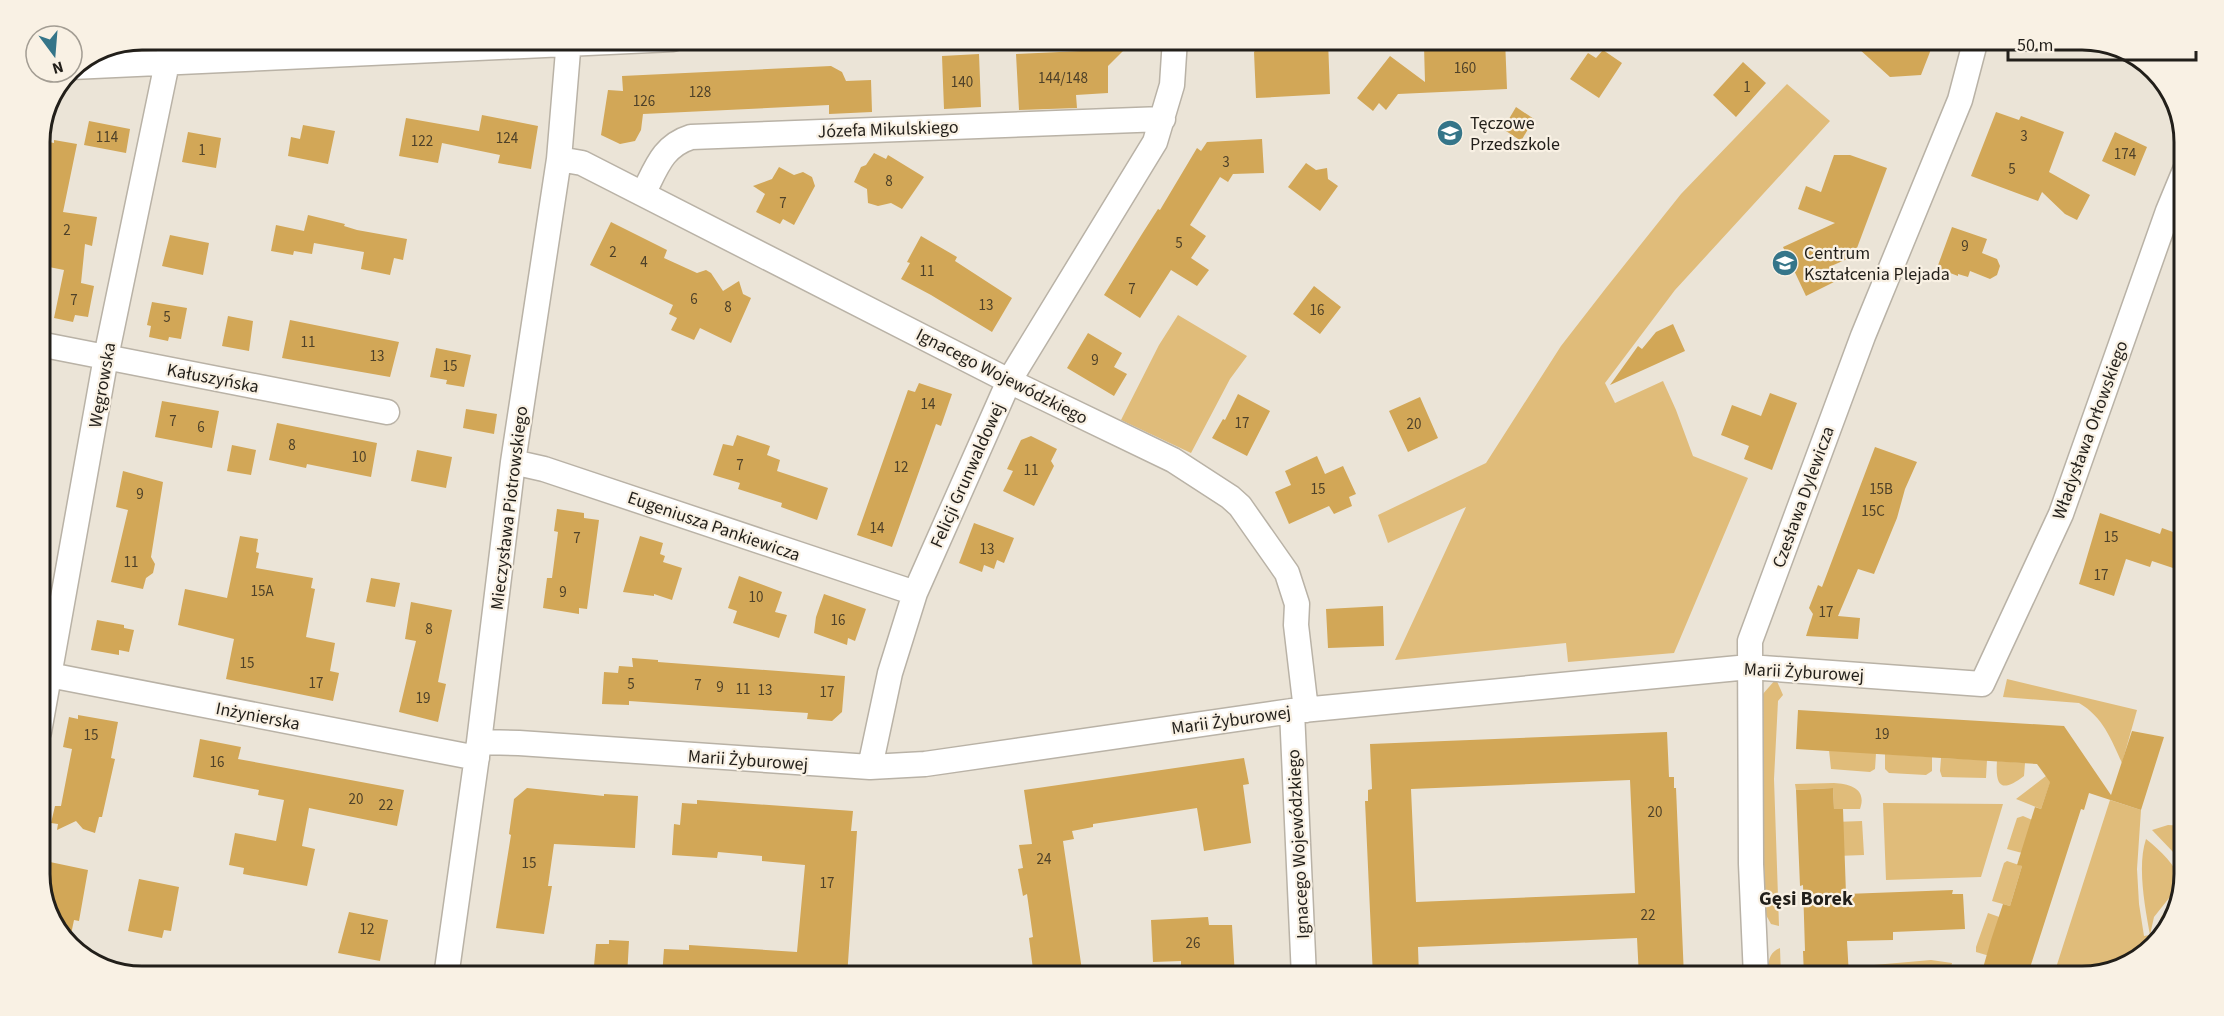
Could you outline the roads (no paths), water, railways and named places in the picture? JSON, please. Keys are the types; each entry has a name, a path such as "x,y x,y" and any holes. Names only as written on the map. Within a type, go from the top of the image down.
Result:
{"street":[{"name":"Węgrowska","path":"50,648 106,357 170,50"},
{"path":"89,66 416,50"},
{"name":"Mieczysława Piotrowskiego","path":"448,966 478,750 513,462 559,159 568,50"},
{"name":"Felicji Grunwaldowej","path":"870,767 890,673 915,593 1009,381 1155,142 1172,85 1174,50"},
{"name":"Czesława Dylewicza","path":"1756,966 1751,864 1750,641 1863,336 1960,100 1973,50"},
{"name":"Józefa Mikulskiego","path":"643,194 667,149 691,137 1163,118"},
{"name":"Ignacego Wojewódzkiego","path":"559,159 582,163 1009,381 1173,460 1207,480 1240,506 1287,573 1297,604 1304,966"},
{"name":"Władysława Orłowskiego","path":"1982,684 2061,514 2174,197"},
{"name":"Kałuszyńska","path":"50,346 387,412"},
{"name":"Eugeniusza Pankiewicza","path":"513,462 544,469 915,593"},
{"name":"Marii Żyburowej","path":"478,750 519,743 870,767 925,764 1299,711 1749,667 1982,684"},
{"name":"Inżynierska","path":"50,675 478,750"}],"place":[{"name":"Tęczowe Przedszkole","path":"1450,133"},
{"name":"Centrum Kształcenia Plejada","path":"1785,263"}],"district":[{"name":"Gęsi Borek","path":"1806,898"}]}
